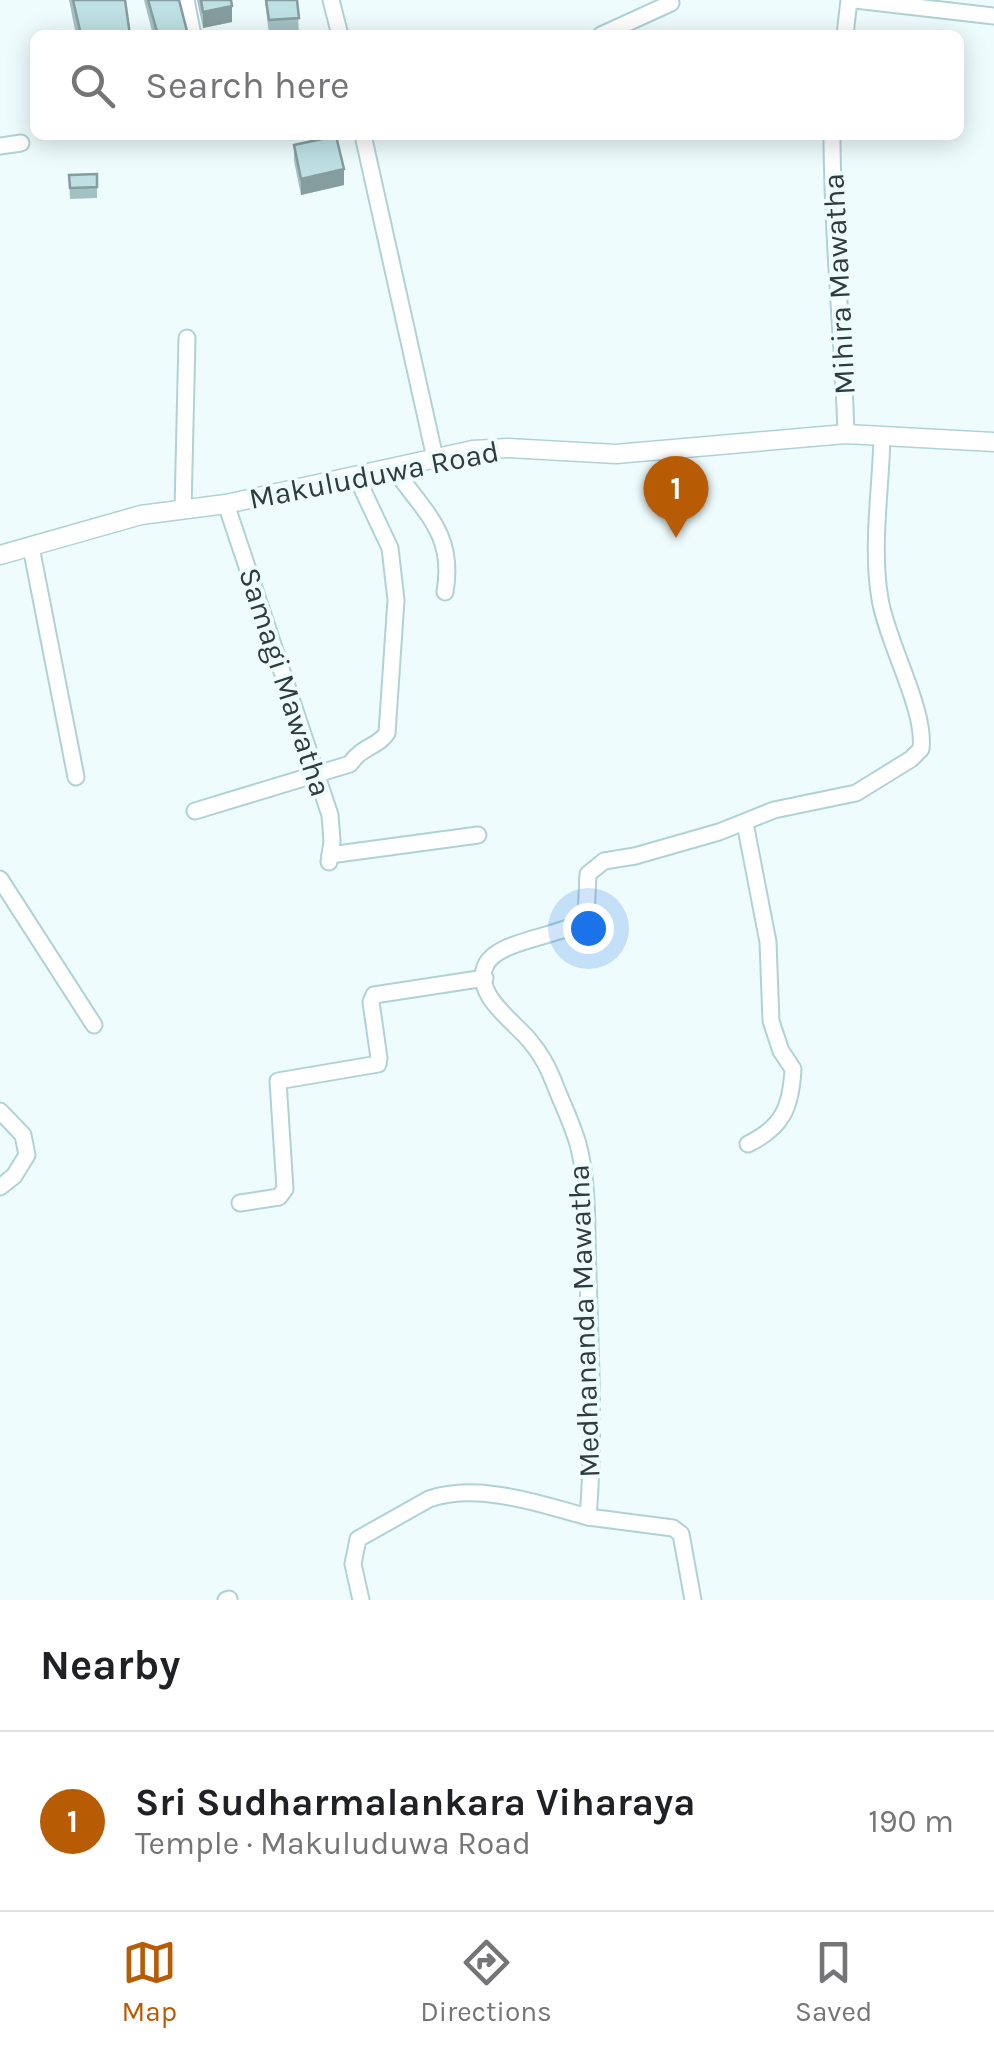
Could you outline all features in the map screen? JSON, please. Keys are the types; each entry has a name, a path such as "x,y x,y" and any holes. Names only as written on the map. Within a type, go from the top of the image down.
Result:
{"street":[{"path":"186,0 192,30"},
{"path":"332,0 339,30"},
{"path":"847,30 852,0 994,16"},
{"path":"612,30 671,3"},
{"path":"370,140 436,458"},
{"name":"Mihira Mawatha","path":"832,140 834,246 844,342 846,434"},
{"path":"0,146 21,143"},
{"path":"183,510 186,338"},
{"name":"Makuluduwa Road","path":"0,555 141,515 226,504 474,450 616,454 846,434 994,442"},
{"path":"240,1203 279,1197 285,1189 278,1081 378,1064 371,1002 374,995 485,978 485,967 496,954 562,932 586,918 588,874 604,861 635,856 745,823 774,810 856,793 911,760 920,749 920,724 888,635 880,598 877,562 882,436"},
{"path":"394,469 446,545 450,565 445,592"},
{"path":"195,811 350,764 360,750 384,739 389,728 396,600 390,548 357,478"},
{"name":"Samagi Mawatha","path":"226,504 330,815 330,859 478,835"},
{"path":"31,547 76,777"},
{"path":"745,823 768,942 771,1021 780,1051 793,1069 784,1117 776,1127 748,1144"},
{"path":"0,878 94,1024"},
{"name":"Medhananda Mawatha","path":"361,1600 353,1564 358,1539 442,1494 501,1497 588,1516 590,1344 586,1200 578,1146 549,1068 529,1039 498,1011 485,978"},
{"path":"0,1111 23,1135 27,1156 0,1188"},
{"path":"588,1516 673,1528 681,1534 693,1600"}],"building":[{"path":"73,0 125,0 129,30 80,30"},
{"path":"148,0 179,0 187,30 157,30"},
{"path":"201,0 231,0 232,6 203,12"},
{"path":"266,0 297,0 299,18 269,20"},
{"path":"337,140 344,169 301,179 294,145"},
{"path":"97,174 97,187 70,188 69,175"}],"place":[{"name":"Sri Sudharmalankara Viharaya","path":"676,538"}]}
